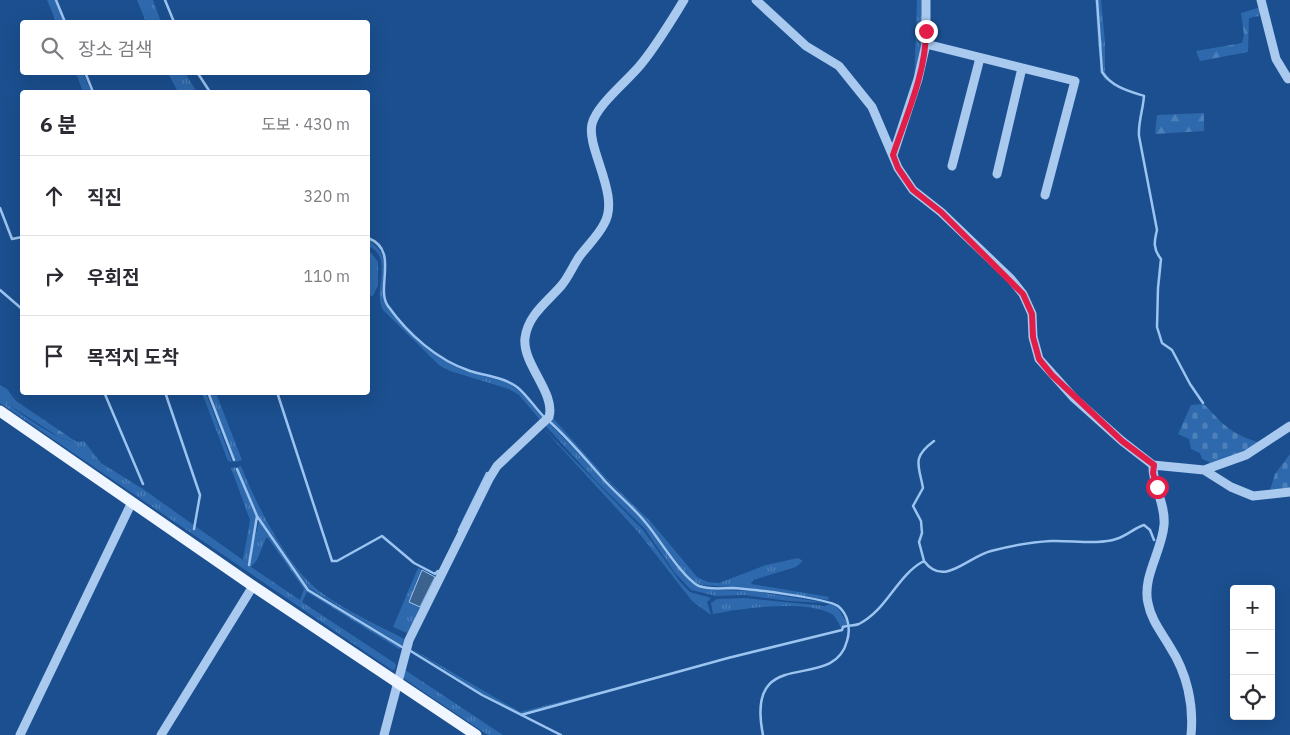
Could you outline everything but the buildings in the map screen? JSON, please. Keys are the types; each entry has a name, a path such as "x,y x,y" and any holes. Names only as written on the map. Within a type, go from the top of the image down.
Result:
{"main road":[{"path":"0,410 253,586 476,735"}],"street":[{"path":"384,735 409,640 489,479 497,466 549,417 549,404 529,358 525,339 528,327 535,314 543,303 562,285 607,218 607,195 604,174 591,135 592,124 605,104 642,63 684,0"},
{"path":"756,0 806,46 839,66 872,107 898,168 913,190 941,212 1023,294 1032,314 1033,337 1039,359 1052,375 1122,441 1154,465 1182,470 1204,470 1253,452 1290,426"},
{"path":"893,155 918,79 926,44 926,0"},
{"path":"1261,0 1276,60 1288,79"},
{"path":"926,44 1075,80 1045,195"},
{"path":"952,166 980,58"},
{"path":"997,174 1022,68"},
{"path":"1154,465 1153,473 1163,507 1165,522 1162,539 1148,582 1147,602 1156,626 1172,648 1183,672 1190,699 1191,735"},
{"path":"1204,470 1231,488 1253,496 1290,492"},
{"path":"20,735 132,502"},
{"path":"161,735 253,586"}],"green space":[{"path":"47,0 55,0 63,20 55,20"},
{"path":"137,0 153,0 160,20 145,20"},
{"path":"917,0 923,0 923,47 914,89"},
{"path":"1095,0 1101,0 1105,42 1105,72 1109,78 1106,81 1101,67"},
{"path":"1261,7 1259,16 1249,18 1248,52 1200,61 1196,51 1242,43 1244,35 1241,13"},
{"path":"77,75 84,75 90,90 82,90"},
{"path":"169,75 186,75 196,90 177,90"},
{"path":"1204,113 1204,131 1155,134 1157,115"},
{"path":"370,242 376,247 384,261 383,293 386,305 409,331 435,354 453,365 513,386 525,396 543,418 541,421 519,395 509,389 450,371 439,365 383,310 380,302 382,266 376,251 370,247"},
{"path":"370,252 378,262 378,285 373,296 370,295"},
{"path":"0,385 7,389 16,401 78,443 59,437 0,399"},
{"path":"203,395 207,395 232,462 228,461"},
{"path":"210,395 217,395 242,460 236,462"},
{"path":"0,399 53,434 75,442 84,441 101,463 143,489 243,560 250,520 231,468 235,467 256,516 248,566 259,521 308,591 402,648 399,649 307,592 302,602 396,664 395,669 392,670 0,403","holes":["266,538 268,538 304,589 300,600 251,567 257,560"]},
{"path":"1202,404 1236,433 1261,443 1247,452 1209,467 1209,462 1202,459 1200,453 1191,449 1189,439 1178,434 1191,405"},
{"path":"552,417 608,480 651,522 697,577 708,582 719,583 766,565 798,558 803,561 796,567 753,580 751,584 829,597 828,600 766,590 702,585 691,581 646,521 549,419"},
{"path":"547,421 644,522 690,582 714,590 753,591 827,603 789,601 744,595 716,596 691,590 675,573 645,529 596,481 545,425"},
{"path":"542,427 643,530 681,583 690,592 711,598 707,602 711,615 692,601 639,533"},
{"path":"1290,454 1290,489 1269,493 1275,474"},
{"path":"241,466 264,516 284,550 307,580 339,605 406,640 403,646 309,588 258,515 237,467"},
{"path":"418,568 422,570 409,602 432,587 435,577 440,573 433,589 407,633 393,627"},
{"path":"744,598 825,606 830,604 837,607 848,624 841,628 835,617 830,613 804,607 772,606 713,614 711,603 717,599"},
{"path":"409,647 520,712 661,676 520,714 482,694"},
{"path":"405,670 503,735 488,735 406,680 403,677"}],"shaded area":[{"path":"422,570 435,577 420,607 409,602"}],"waterway":[{"path":"56,0 64,20"},
{"path":"165,0 173,20"},
{"path":"1097,0 1102,72 1115,85 1144,96 1139,136 1157,230 1155,249 1161,259 1157,327 1162,343 1172,350 1190,384 1203,403"},
{"path":"86,75 92,90"},
{"path":"199,75 209,90"},
{"path":"0,208 12,239 20,237"},
{"path":"370,239 378,244 383,251 385,260 384,289 388,306 414,336 435,353 458,366 506,381 517,387 545,418"},
{"path":"0,290 20,307"},
{"path":"105,395 143,484"},
{"path":"166,395 200,495 194,529"},
{"path":"209,395 234,460"},
{"path":"278,395 332,561 337,561 382,536 414,563 435,574 438,571"},
{"path":"549,421 651,529 686,576 699,586 787,594 831,603 838,606 844,613 849,627 848,636 839,657 825,665 778,678 766,688 761,706 763,735"},
{"path":"924,561 919,542 922,533 921,521 913,506 923,488 918,462 919,457 934,441"},
{"path":"237,469 257,516 249,565"},
{"path":"459,530 487,473"},
{"path":"257,516 308,590 402,647"},
{"path":"521,715 859,624 869,618 906,575 924,561 932,569 940,572 948,571 982,554 998,549 1043,542 1109,541 1120,538 1144,525 1150,530 1154,540"},
{"path":"409,650 482,695 561,735"}],"route":[{"path":"926,31 926,44 918,79 893,155 898,168 913,190 941,212 1011,279 1023,294 1032,314 1033,337 1039,359 1074,398 1122,441 1154,465 1153,473 1157,487"}]}
